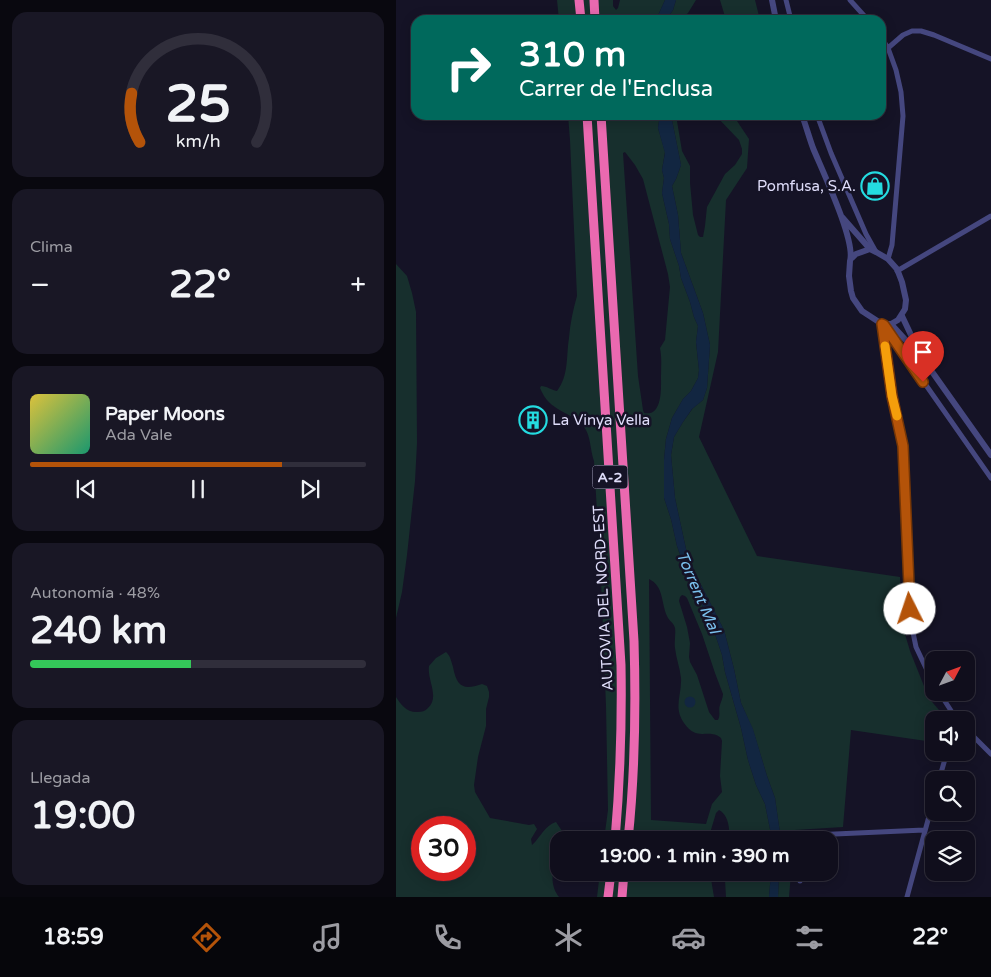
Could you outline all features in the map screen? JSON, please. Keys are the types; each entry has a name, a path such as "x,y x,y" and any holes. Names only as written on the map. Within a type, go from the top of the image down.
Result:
{"highway":[{"path":"580,0 581,15"},
{"path":"594,0 595,15"},
{"name":"AUTOVIA DEL NORD-EST","path":"587,120 621,665 622,728 616,831"},
{"name":"AUTOVIA DEL NORD-EST","path":"601,120 634,641 634,754 629,831"},
{"path":"608,897 610,881"},
{"path":"622,897 623,881"}],"street":[{"path":"772,0 775,15"},
{"path":"786,0 790,15"},
{"path":"850,0 864,15"},
{"path":"888,48 907,33 921,31 934,34 991,59"},
{"path":"886,45 902,92 903,116 892,245 888,259"},
{"path":"804,120 812,146 842,217 852,258 849,276 854,298 862,311 886,324 923,359"},
{"path":"819,120 873,251"},
{"path":"897,271 991,216"},
{"path":"842,217 873,251 888,259 902,282 906,300 905,310 902,316 886,324"},
{"path":"852,258 856,254 873,251"},
{"path":"902,316 923,359 991,455"},
{"path":"886,324 914,368 991,478"},
{"path":"886,324 892,396 903,446 911,623 916,647 925,666"},
{"path":"975,738 991,754"},
{"path":"907,897 927,821"},
{"path":"838,834 924,830"}],"green space":[{"path":"557,0 613,0 613,6 616,10 620,0 665,0 658,15 558,15"},
{"path":"676,0 696,0 686,15 670,15"},
{"path":"720,0 755,0 759,15 724,15"},
{"path":"568,120 659,120 658,128 665,152 662,170 664,178 662,193 669,224 670,239 698,326 696,342 699,370 698,378 691,391 683,399 672,418 666,439 664,498 686,571 714,631 722,655 748,760 756,785 765,804 770,831 729,831 727,819 719,810 716,813 711,831 605,831 608,810 606,706 594,461 588,435 584,427 573,417 549,402 540,388 543,386 557,391 564,379 571,322 577,296","holes":["625,152 643,179 670,287 665,340 660,348 660,400 655,410 650,413 644,413 643,410 638,376 623,153","649,579 660,590 667,616 675,628 675,648 681,678 678,706 681,717 689,729 694,732 716,735 722,741 720,776 722,792 712,804 706,824 651,820","682,595 685,596 702,634 723,694 718,720 715,720 709,712 697,675 690,662 690,643 679,601"]},
{"path":"672,120 677,120 682,151 690,166 693,215 698,235 703,237 707,207 725,174 735,165 742,154 739,140 720,120 736,120 749,139 747,168 726,200 718,352 699,437 757,556 900,577 902,624 910,651 924,686 925,701 931,701 940,711 925,711 925,741 851,730 843,827 780,831 775,798 753,730 741,703 724,630 696,575 686,549 675,498 671,455 674,437 693,408 703,400 707,388 710,345 703,313 681,253 678,215 672,186 681,165"},
{"path":"396,264 407,276 416,312 417,443 407,555 396,618"},
{"path":"446,652 451,659 457,679 462,686 470,687 482,684 487,686 489,697 486,709 486,726 478,757 474,785 475,792 490,818 529,825 534,824 537,829 531,839 532,845 546,829 556,822 562,831 550,831 550,881 553,881 559,897 396,897 396,697 402,706 408,710 414,712 425,711 433,699 429,666 436,658"},
{"path":"599,881 711,881 714,897 597,897"},
{"path":"725,881 770,881 769,897 726,897"},
{"path":"779,881 790,881 789,897 778,897"}],"water":[{"path":"665,0 676,0 670,15 658,15"},
{"name":"Torrent Mal","path":"659,120 672,120 681,165 672,186 678,215 681,253 703,313 710,345 707,388 703,400 692,409 674,437 671,455 675,498 686,549 696,575 724,630 741,703 753,729 775,798 780,831 770,831 765,804 756,785 748,760 722,655 714,631 686,571 664,498 666,439 672,418 683,399 691,391 698,378 699,370 696,342 698,326 670,239 669,224 662,193 664,178 662,170 665,153 658,128"},
{"path":"690,696 696,702 690,708 684,702"},
{"path":"770,881 779,881 778,897 769,897"}],"slow traffic":[{"path":"885,346 892,396 897,416"}],"place":[{"name":"Pomfusa, S.A.","path":"875,186"},
{"name":"La Vinya Vella","path":"533,420"}],"route":[{"path":"910,609 903,446 892,396 882,324 923,382"}]}
